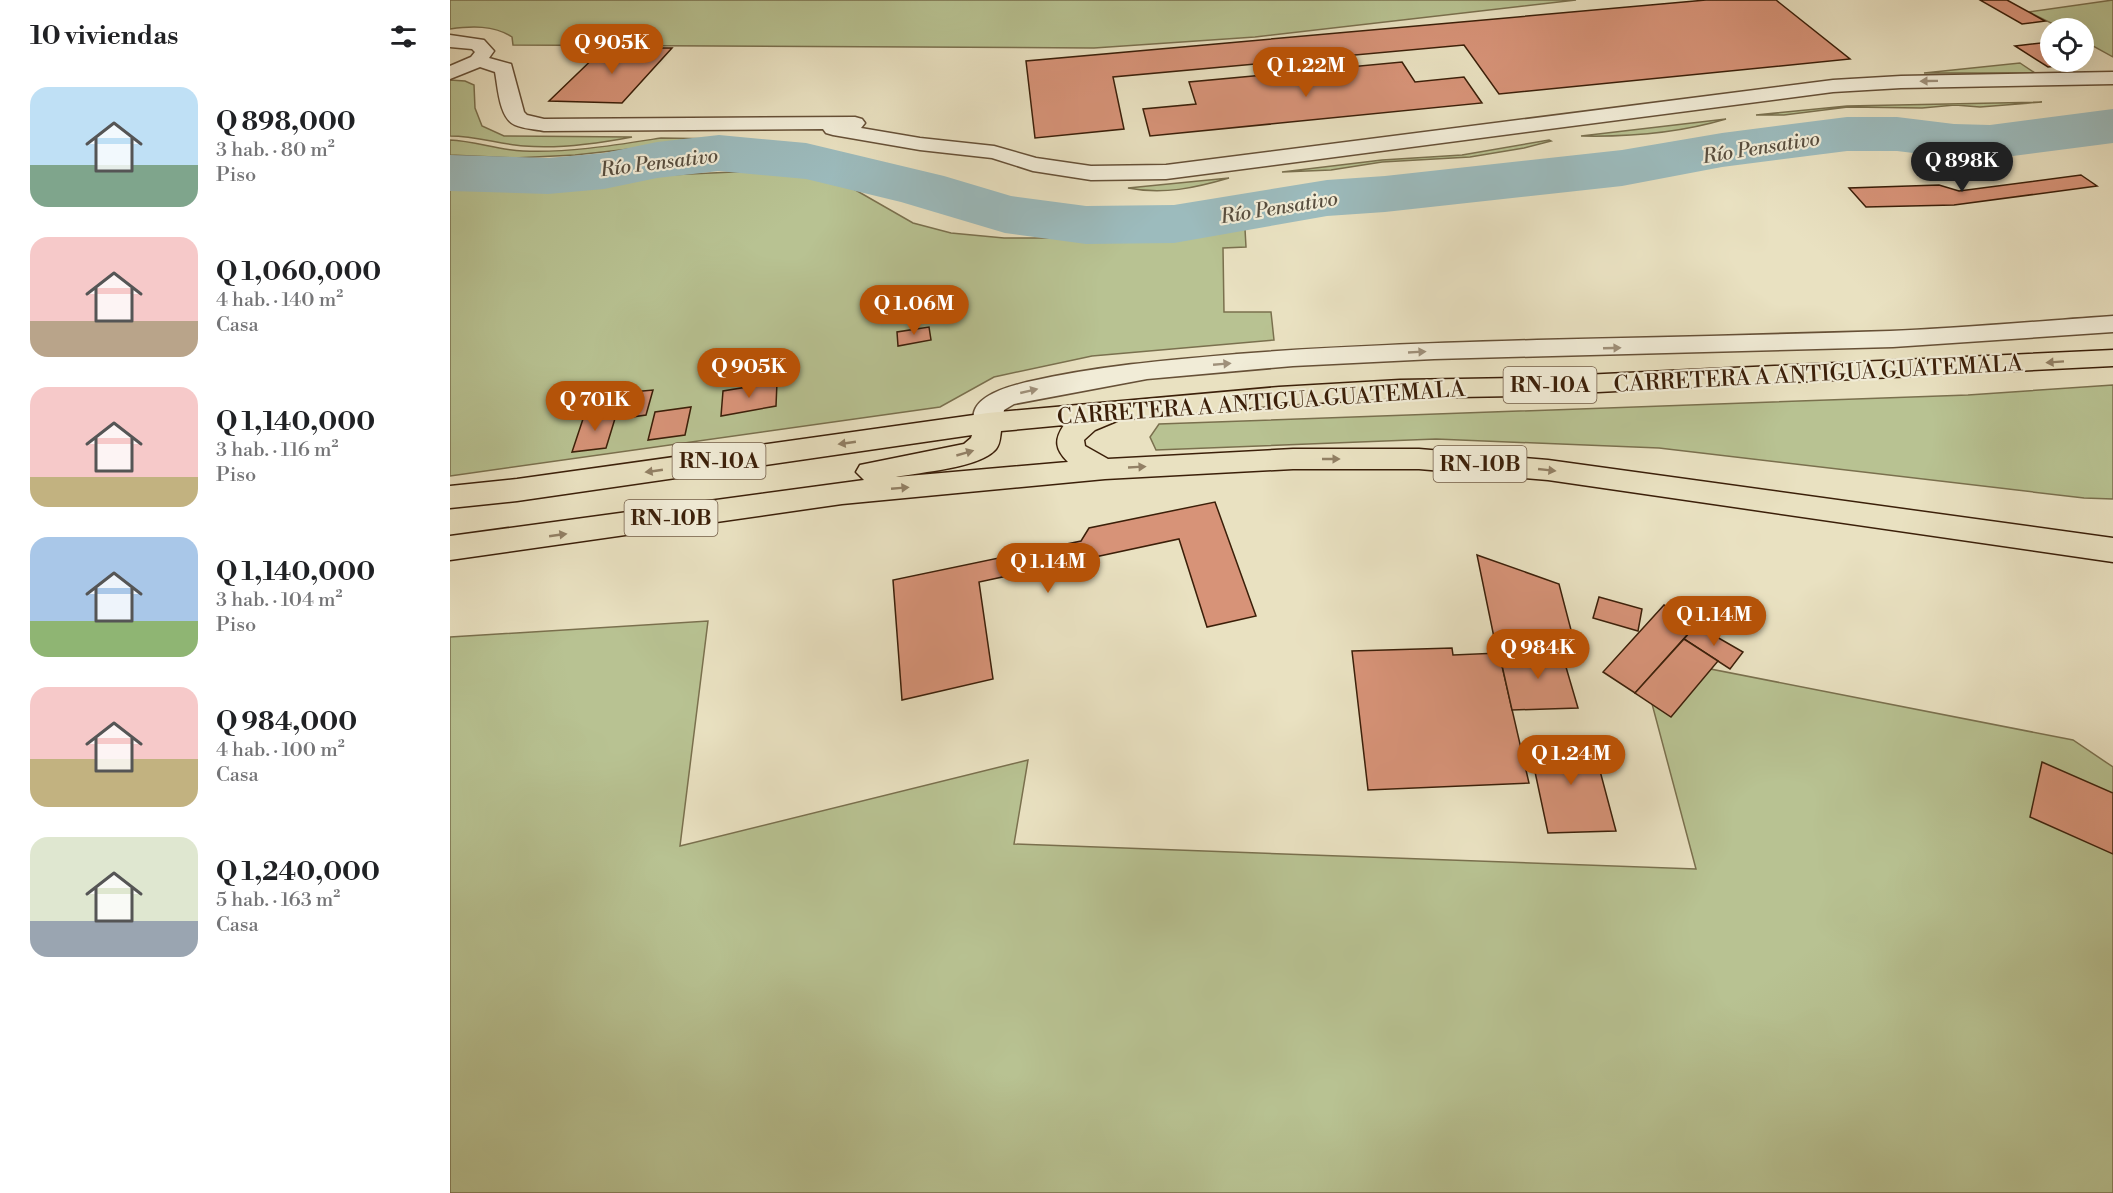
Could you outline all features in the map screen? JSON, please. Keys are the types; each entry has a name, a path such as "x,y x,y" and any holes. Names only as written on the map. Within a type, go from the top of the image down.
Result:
{"main road":[{"name":"CARRETERA A ANTIGUA GUATEMALA","path":"450,497 517,490 988,423 1279,396 1400,389 1540,386 2113,358"},
{"path":"1105,469 1082,460 1073,452 1071,445 1073,435 1082,425 1116,411"},
{"path":"704,513 789,488 972,452 985,443 988,423"},
{"name":"RN-10B","path":"450,548 842,494 1105,469 1293,459 1419,459 1548,470 2113,550"}],"street":[{"path":"450,41 469,42 482,47 485,51 478,60 450,73"},
{"path":"478,60 504,68 514,113 520,120 544,125 893,125 947,131 1033,164 1090,173 1166,172 1196,158 1284,157 1873,82 2113,78"},
{"path":"1791,91 1841,96 1919,96 2074,90 2113,83"},
{"path":"759,124 833,129 920,144 988,146"},
{"path":"1264,140 1269,141 1284,157"},
{"path":"988,423 989,412 994,404 1004,398 1029,391 1158,369 1293,358 1434,351 1893,339 2113,324"}],"green space":[{"path":"450,0 1576,0 1255,37 1094,48 513,45 512,37 498,30 474,27 450,29"},
{"path":"2113,0 2113,57 2094,47 2094,18 2041,18 2029,12"},
{"path":"2020,63 2035,73 1924,73"},
{"path":"450,80 465,81 474,85 475,108 482,126 504,136 632,137 592,144 551,147 524,146 450,136"},
{"path":"2042,102 1980,107 1955,105 1922,108 1848,107 1784,115 1756,115 1847,106"},
{"path":"1726,119 1690,128 1654,133 1581,136"},
{"path":"661,138 721,139 575,155 514,158 450,155 450,140 514,150 558,151"},
{"path":"1551,141 1524,148 1470,157 1382,162 1331,170 1282,172 1382,160 1462,155"},
{"path":"756,171 807,174 845,184 913,223 951,233 1004,238 1168,238 1245,229 1246,247 1223,248 1224,312 1271,312 1274,340 1092,356 994,377 940,407 450,476 450,187 548,188 620,182 667,175"},
{"path":"1229,178 1204,185 1166,191 1128,188"},
{"path":"2113,385 2113,499 2084,498 1659,448 1436,439 1156,450 1150,437 1159,424 1968,395"},
{"path":"708,621 680,846 1028,760 1014,844 1696,869 1639,655 2073,740 2113,767 2113,1193 450,1193 450,637"}],"building":[{"path":"1706,0 1776,0 1850,59 1499,94 1464,45 1113,77 1124,129 1035,138 1026,61"},
{"path":"1980,0 2007,0 2040,18 2040,22 2022,24"},
{"path":"2040,43 2040,62 2015,46"},
{"path":"604,48 672,48 622,103 549,101"},
{"path":"1402,62 1415,82 1464,77 1482,103 1150,136 1143,109 1196,104 1189,82"},
{"path":"2081,175 2097,186 1954,205 1866,207 1849,188 1939,185 1959,191"},
{"path":"929,327 931,340 898,346 897,332"},
{"path":"777,382 776,406 721,416 723,391"},
{"path":"653,390 646,415 625,418 632,392"},
{"path":"691,407 685,435 648,440 655,412"},
{"path":"617,412 606,448 572,452 584,416"},
{"path":"1215,502 1256,616 1207,627 1179,539 979,582 993,679 902,700 893,580 1081,541 1089,528"},
{"path":"1477,555 1559,584 1576,649 1497,652"},
{"path":"1599,597 1642,609 1638,631 1593,618"},
{"path":"1664,605 1696,625 1635,693 1603,672"},
{"path":"1696,625 1743,652 1730,669 1684,639"},
{"path":"1684,639 1718,661 1671,717 1635,693"},
{"path":"1452,648 1453,655 1499,653 1529,783 1368,790 1352,651"},
{"path":"1561,650 1578,708 1512,710 1499,652"},
{"path":"1591,737 1616,831 1548,833 1528,739"},
{"path":"2042,762 2113,793 2113,854 2030,817"}],"waterway":[{"name":"Río Pensativo","path":"450,173 548,176 604,171 657,160 719,153 806,161 922,189 1005,214 1086,225 1174,224 1327,198 1385,194 1622,168 1722,150 1847,134 1897,134 1954,141 1990,142 2113,126"}]}
